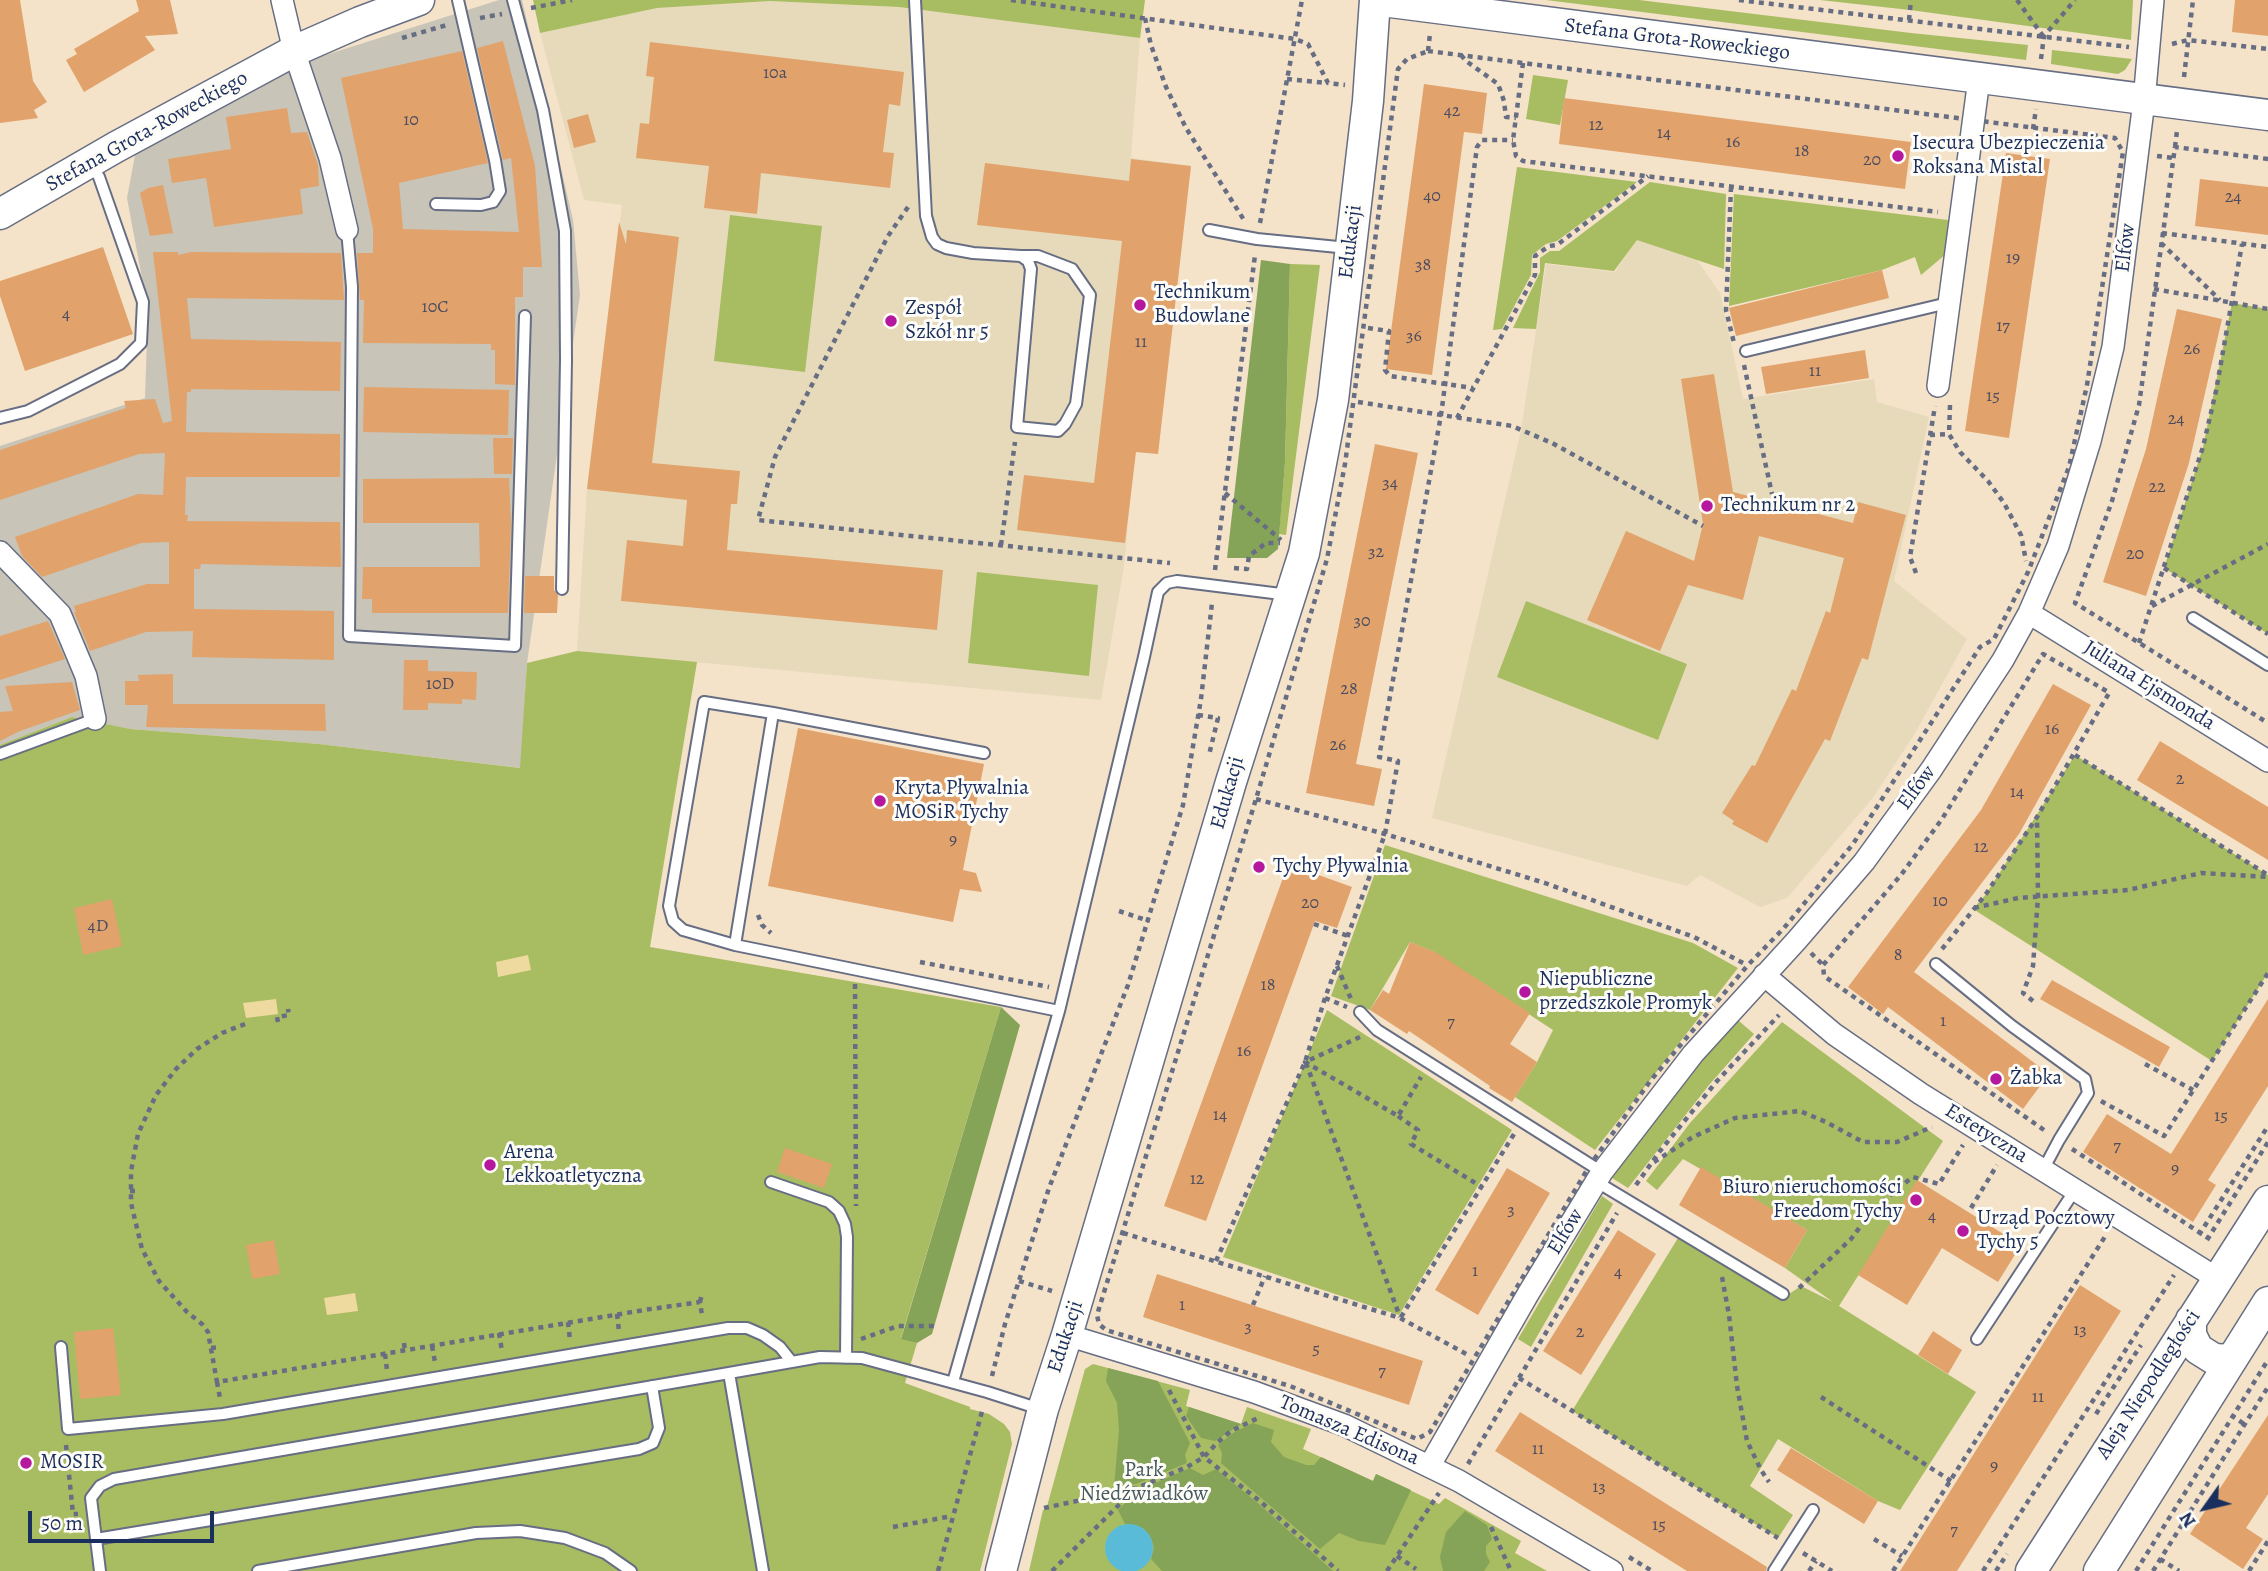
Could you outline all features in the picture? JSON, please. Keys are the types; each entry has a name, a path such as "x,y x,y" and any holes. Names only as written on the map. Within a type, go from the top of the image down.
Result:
{"street":[{"path":"282,0 295,51 330,158 347,230"},
{"name":"Stefana Grota-Roweckiego","path":"0,214 295,51 419,0"},
{"name":"Stefana Grota-Roweckiego","path":"1375,0 2268,116"},
{"name":"Edukacji","path":"1001,1571 1043,1409 1230,782 1291,596 1315,556 1351,248 1382,88 1375,0"},
{"name":"Elfów","path":"1430,1465 1596,1173 1693,1054 1756,970 1797,940 1864,862 1931,770 2003,660 2029,613 2058,546 2090,442 2113,347 2144,101 2153,0"},
{"path":"1944,393 1948,303 1979,79"},
{"path":"0,552 60,614 86,676 95,719"},
{"name":"Juliana Ejsmonda","path":"2029,613 2268,761"},
{"name":"Estetyczna","path":"1756,970 1834,1034 1921,1094 2198,1268"},
{"name":"Aleja Niepodległości","path":"2031,1571 2191,1320 2198,1268 2263,1214"},
{"path":"2099,1571 2268,1302"},
{"path":"2191,1320 2191,1335 2198,1349 2210,1358 2231,1360"},
{"name":"Tomasza Edisona","path":"1067,1335 1254,1392 1344,1425 1430,1465 1612,1571"}],"lane":[{"path":"436,204 481,205 493,202 500,191 458,0"},
{"path":"513,0 543,110 565,231 562,589"},
{"path":"915,0 926,216 932,237 937,244 946,248 973,253 1038,256 1072,269 1090,295 1076,404 1058,431 1017,427 1031,269 1028,261 1021,256"},
{"path":"0,418 28,411 120,364 141,343 144,302 99,177 90,162"},
{"path":"347,230 352,287 349,636 515,646 524,316"},
{"path":"1209,230 1256,239 1351,248"},
{"path":"1746,351 1948,303"},
{"path":"953,1382 1059,1011 1158,592 1167,583 1177,581 1291,596"},
{"path":"2193,618 2268,665"},
{"path":"984,753 704,702 669,905 673,921 683,930 735,945 1059,1011"},
{"path":"735,945 773,713"},
{"path":"0,754 95,719"},
{"path":"1936,964 2012,1026 2085,1079 2088,1093 2043,1170"},
{"path":"1360,1012 1377,1030 1522,1122 1596,1173 1625,1199 1783,1294"},
{"path":"771,1182 829,1202 839,1211 845,1224 846,1358"},
{"path":"1977,1339 2075,1190"},
{"path":"61,1347 68,1429 223,1414 728,1328 747,1328 763,1335 780,1347 792,1362"},
{"path":"100,1571 91,1498 100,1486 114,1479 820,1357 862,1358 1043,1409"},
{"path":"729,1373 764,1571"},
{"path":"96,1539 639,1449 653,1443 659,1428 652,1386"},
{"path":"1774,1571 1813,1510"},
{"path":"258,1571 476,1532 520,1531 565,1538 605,1553 631,1571"}],"path":[{"path":"1011,0 1295,39 1308,44 1328,83"},
{"path":"938,1571 1005,1324 1049,1188 1128,985 1185,795 1198,715 1256,239 1302,0"},
{"path":"1739,0 2149,49 2189,40 2268,49"},
{"path":"1909,20 1911,0"},
{"path":"2017,0 2043,36"},
{"path":"2043,36 2075,0"},
{"path":"2193,0 2138,405 2112,501 2074,603 2268,723"},
{"path":"1145,18 1151,45 1166,87 1186,128 1256,239"},
{"path":"1429,51 2115,138 2123,152 2087,385 2069,467 2028,572 1994,639 1980,647 1909,760 1867,820 1862,832 1784,928 1756,970 1651,1080 1596,1173 1474,1359 1430,1432 1417,1439 1290,1386 1106,1330 1099,1324 1097,1315 1256,799 1315,556 1345,464 1364,328 1382,88 1407,58 1429,51"},
{"path":"1461,55 1498,84 1506,117 1516,118"},
{"path":"1523,63 1513,140 1516,156 1523,161 1961,215"},
{"path":"1287,79 1382,88"},
{"path":"1216,1261 1306,1062 1337,966 1385,834 1398,761 1378,757 1441,415 1476,147 1482,140 1513,140"},
{"path":"2175,147 2268,159"},
{"path":"1457,418 1535,275 1535,257 1549,246 1557,246 1649,176"},
{"path":"924,183 888,236 775,457 758,520 1175,564"},
{"path":"1731,187 1726,310 1734,343 1746,351 1743,363 1772,494"},
{"path":"2162,233 2268,247"},
{"path":"2160,242 2221,300"},
{"path":"2139,643 2203,447 2217,391 2242,244"},
{"path":"2154,289 2268,309"},
{"path":"1364,328 1389,331 1385,370 1390,376 1473,388"},
{"path":"1944,393 1949,434 2004,503 2021,535 2028,572"},
{"path":"1916,573 1910,557 1930,435 1944,393"},
{"path":"1354,401 1512,426 1552,443 1703,526"},
{"path":"1002,545 1017,427"},
{"path":"1930,435 1949,434"},
{"path":"1202,566 1247,569 1249,556 1266,543 1284,543 1225,493"},
{"path":"2151,606 2268,544"},
{"path":"2164,568 2268,634"},
{"path":"2121,699 2043,654 1942,819 1901,875 1823,965 1824,976 2059,1140 2200,1234"},
{"path":"1936,964 1942,947 1986,894 2037,817 2109,692"},
{"path":"1198,715 1218,718 1208,757"},
{"path":"2074,755 2268,876"},
{"path":"1185,795 1198,796"},
{"path":"1256,799 1385,834 1545,883 1694,937 1756,970"},
{"path":"2033,1001 2023,993 2033,966 2038,897 2037,817"},
{"path":"1973,909 2018,898 2128,890 2201,873 2268,876"},
{"path":"1119,911 1149,921"},
{"path":"758,914 769,933 783,936"},
{"path":"1314,924 1348,936"},
{"path":"916,961 1064,990"},
{"path":"1337,966 1349,996 1360,1012"},
{"path":"855,969 856,1217"},
{"path":"2088,1093 2164,1136 2268,973"},
{"path":"278,1022 276,1017 289,1014 288,1009"},
{"path":"1479,1471 1468,1465 1625,1199 1717,1081 1780,1013"},
{"path":"218,1391 208,1332 159,1281 142,1249 131,1203 131,1171 138,1134 156,1095 176,1069 197,1049 222,1032 244,1024"},
{"path":"1306,1062 1377,1030"},
{"path":"1306,1062 1418,1130 1411,1143 1482,1186"},
{"path":"1306,1062 1400,1318"},
{"path":"1398,1116 1429,1063"},
{"path":"2145,1063 2193,1090"},
{"path":"1651,1164 1693,1137 1734,1118 1800,1111 1863,1142 1897,1142 1936,1125"},
{"path":"1400,1318 1522,1122"},
{"path":"2198,1268 2200,1234 2268,1126"},
{"path":"1983,1571 2198,1268 2268,1142"},
{"path":"1783,1294 1789,1294 1798,1288 1851,1239 1869,1216 1913,1177 1939,1184 1964,1143"},
{"path":"1972,1208 1997,1164"},
{"path":"131,1191 140,1191"},
{"path":"1122,1233 1400,1318 1474,1359"},
{"path":"1893,1571 2107,1234"},
{"path":"1707,1249 1721,1272 1726,1293 1737,1386 1747,1441 1769,1482"},
{"path":"1253,1306 1265,1276"},
{"path":"217,1382 500,1336 545,1323 568,1324 617,1316 643,1307 700,1304 702,1294"},
{"path":"857,1327 857,1340 898,1326 935,1326"},
{"path":"404,1343 405,1351"},
{"path":"2090,1423 2141,1344"},
{"path":"211,1348 221,1347"},
{"path":"385,1354 388,1374"},
{"path":"2136,1571 2268,1360"},
{"path":"1154,1362 1205,1457 1261,1502 1338,1571"},
{"path":"1519,1378 1832,1571"},
{"path":"2153,1571 2268,1387"},
{"path":"1821,1397 1951,1481"},
{"path":"1040,1509 1137,1488 1205,1457 1231,1431 1292,1406"},
{"path":"68,1429 65,1434 72,1508"},
{"path":"1052,1571 1137,1488"},
{"path":"1387,1571 1441,1490 1450,1495"},
{"path":"1486,1515 1511,1571"},
{"path":"893,1527 952,1516"},
{"path":"1874,1538 1902,1556"},
{"path":"2249,1571 2268,1541"},
{"path":"1996,1571 2010,1548"},
{"path":"1621,1551 1652,1571"},
{"path":"1397,1556 1416,1569"},
{"path":"2160,1559 2179,1571"},
{"path":"1809,1571 1816,1561"}],"shaded area":[{"path":"499,0 522,0 573,220 580,295 527,663 521,768 319,744 129,729 72,717 0,745 0,446 145,398 148,310 127,198 136,150 288,67"},
{"name":"Zespół Szkół nr 5","path":"770,1 899,7 1140,38 1131,158 1191,166 1158,454 1135,452 1124,566 1101,700 577,651 587,489 622,205 584,200 540,33 657,8"},
{"name":"Technikum nr 2","path":"1637,239 1697,260 1720,293 1743,399 1874,379 1877,402 1929,417 1894,581 1967,639 1914,735 1872,799 1787,898 1760,907 1700,875 1687,886 1432,818 1521,430 1546,264 1615,272"}],"green space":[{"path":"533,0 1145,0 1140,38 899,7 770,1 657,8 540,33"},
{"path":"1546,0 1639,0 2028,45 2026,60"},
{"path":"1820,0 2133,0 2131,40 1910,10"},
{"path":"2052,50 2132,59 2125,70 2118,74 2051,64"},
{"path":"1533,75 1568,80 1560,125 1526,119"},
{"path":"1517,167 1637,182 1557,241 1546,244 1532,255 1531,275 1502,329 1493,330"},
{"path":"1650,182 1726,194 1724,269 1637,240 1614,271 1545,263 1536,329 1513,328 1540,272 1540,258 1550,251 1559,251"},
{"path":"1734,194 1948,220 1946,254 1921,275 1915,257 1882,270 1729,306"},
{"path":"730,215 822,226 805,372 714,361"},
{"path":"1261,260 1290,264 1285,463 1278,549 1267,558 1227,558"},
{"path":"1290,264 1320,265 1286,535 1279,534 1285,463"},
{"path":"2232,303 2268,309 2268,634 2164,568 2203,447"},
{"path":"977,572 1098,585 1089,676 968,663"},
{"path":"1526,601 1687,664 1658,740 1497,677"},
{"path":"577,651 697,662 650,947 1001,1007 901,1338 917,1343 905,1383 989,1414 1004,1424 1010,1432 1012,1444 980,1571 0,1571 0,745 72,717 130,729 319,744 520,768 527,663"},
{"path":"2075,755 2268,875 2268,973 2212,1061 1973,909 1986,894"},
{"name":"Niepubliczne przedszkole Promyk","path":"1385,845 1693,943 1738,968 1595,1150 1515,1097 1553,1030 1434,952 1410,942 1370,1010 1331,996"},
{"path":"1001,1007 1020,1025 932,1334 917,1343 901,1339"},
{"path":"1327,1010 1512,1130 1399,1315 1223,1257"},
{"path":"1739,1021 1754,1034 1709,1085 1628,1188 1609,1176 1698,1057"},
{"path":"1782,1022 1943,1141 1839,1306 1976,1392 1900,1510 1878,1501 1778,1439 1750,1486 1793,1515 1778,1538 1572,1411 1681,1233 1782,1294 1789,1294 1801,1286 1833,1302 1785,1268 1807,1230 1683,1159 1657,1190 1646,1181 1690,1123"},
{"path":"1602,1196 1613,1204 1531,1347 1518,1339"},
{"name":"Park Niedźwiadków","path":"1093,1364 1190,1390 1186,1406 1241,1424 1247,1407 1311,1429 1303,1449 1373,1481 1376,1474 1439,1504 1445,1498 1521,1541 1515,1553 1547,1571 1029,1571 1043,1510 1046,1510 1085,1369"},
{"path":"1108,1368 1158,1381 1190,1443 1185,1455 1187,1463 1136,1484 1114,1487 1119,1430 1117,1403 1106,1381"},
{"path":"1189,1407 1241,1424 1215,1441 1201,1438 1186,1416"},
{"path":"1253,1423 1274,1430 1271,1442 1284,1457 1314,1465 1321,1457 1373,1481 1376,1474 1411,1490 1385,1545 1359,1541 1339,1533 1320,1549 1221,1463 1222,1453 1218,1445 1233,1433"},
{"path":"1190,1468 1203,1475 1216,1469 1333,1571 1162,1571 1151,1559 1154,1548 1151,1538 1144,1529 1125,1524 1118,1510 1139,1490"},
{"path":"1465,1511 1487,1525 1492,1539 1486,1546 1490,1562 1484,1571 1443,1571 1440,1557 1446,1532"}],"sand":[{"path":"528,955 531,970 498,977 496,962"},
{"path":"276,999 278,1014 246,1018 243,1003"},
{"path":"355,1293 358,1311 327,1315 324,1298"}],"water":[{"path":"1129,1524 1146,1531 1153,1548 1146,1565 1129,1572 1112,1565 1105,1548 1112,1531"}],"building":[{"path":"0,0 20,0 33,81 47,102 34,110 38,118 0,123"},
{"path":"136,0 170,0 178,34 145,36 155,50 84,92 66,60 77,54 74,49 139,11"},
{"path":"2235,0 2268,0 2268,36 2232,32"},
{"path":"503,41 535,166 542,267 523,267 523,297 515,297 515,385 495,384 495,350 491,350 491,344 363,343 364,300 360,300 357,253 373,253 373,229 341,78 462,51 488,163 399,183 403,229 519,232 511,158 503,160 477,48"},
{"path":"650,42 904,72 900,106 889,104 883,152 894,153 890,188 761,173 757,214 704,208 709,166 636,158 640,123 649,124 654,77 646,76"},
{"path":"1424,84 1487,93 1482,134 1464,132 1432,375 1386,369"},
{"path":"1564,98 1911,142 1905,189 1559,144"},
{"path":"287,108 291,133 307,132 318,165 319,186 300,189 303,214 214,227 206,178 172,183 168,159 231,149 226,117"},
{"path":"588,114 596,142 574,148 567,120"},
{"path":"2006,153 2050,159 2009,438 1965,431"},
{"path":"1131,159 1191,166 1158,454 1136,452 1125,543 1017,530 1024,475 1094,483 1122,241 977,225 985,163 1129,181"},
{"path":"2200,179 2268,187 2268,235 2195,226"},
{"path":"163,185 173,233 150,236 140,193"},
{"path":"619,222 626,244 627,230 679,237 652,463 740,471 737,504 731,504 727,550 943,570 937,630 621,601 627,540 683,546 687,500 587,489"},
{"path":"103,247 133,334 25,371 0,296 0,281"},
{"path":"153,252 178,252 178,255 191,252 341,253 344,300 187,298 191,339 341,342 340,391 191,389 191,392 187,392 186,432 340,434 340,477 186,477 187,521 340,522 341,567 201,564 200,569 194,569 194,609 334,611 334,660 192,657 193,631 146,632 90,651 74,606 147,584 169,584 169,542 141,543 42,577 22,556 15,537 138,494 163,495 165,453 139,454 0,500 0,450 126,408 124,401 155,399 163,423 172,421"},
{"path":"1882,270 1889,298 1736,336 1729,308"},
{"path":"2177,309 2222,319 2189,463 2146,596 2103,582 2146,449"},
{"path":"1865,350 1869,378 1766,394 1761,367"},
{"path":"1714,374 1733,492 1853,523 1858,502 1906,515 1868,660 1862,658 1830,741 1825,739 1767,843 1732,824 1734,821 1722,813 1752,765 1755,766 1792,689 1796,691 1826,611 1830,613 1844,558 1759,536 1743,600 1688,585 1660,651 1587,620 1626,531 1694,561 1703,524 1681,379"},
{"path":"364,387 509,390 508,435 363,432"},
{"path":"493,438 513,438 512,474 494,474"},
{"path":"1375,444 1418,453 1356,764 1382,769 1374,806 1306,793"},
{"path":"509,478 511,523 508,613 372,613 372,599 362,599 363,567 480,567 479,523 363,523 363,479"},
{"path":"525,576 554,576 554,590 558,595 557,613 524,613"},
{"path":"48,621 65,659 0,680 0,636"},
{"path":"404,660 428,660 428,671 477,672 476,700 462,699 462,704 428,703 428,710 403,710"},
{"path":"173,674 173,704 325,704 326,731 146,727 148,705 125,705 125,681 139,681 138,675"},
{"path":"72,682 80,710 0,741 0,712 13,711 5,686"},
{"path":"2053,684 2091,705 2019,834 1914,972 2049,1074 2023,1109 1888,1007 1883,1014 1848,987 1981,810"},
{"name":"Kryta Pływalnia MOSiR Tychy","path":"798,728 984,764 963,870 976,873 982,892 960,889 953,922 768,886"},
{"path":"2160,741 2268,807 2268,860 2137,780"},
{"path":"1288,864 1352,887 1337,928 1315,921 1206,1221 1164,1206"},
{"path":"112,899 122,946 83,955 74,908"},
{"path":"1410,942 1437,953 1530,1013 1510,1044 1537,1062 1512,1102 1409,1031 1407,1034 1370,1010 1383,990 1389,994"},
{"path":"2052,980 2170,1047 2159,1067 2040,999"},
{"path":"2268,999 2268,1086 2208,1180 2216,1185 2193,1222 2083,1152 2107,1114 2171,1154"},
{"path":"785,1148 832,1164 824,1188 777,1172"},
{"path":"1701,1167 1807,1230 1785,1268 1679,1205"},
{"path":"1507,1168 1550,1193 1478,1315 1435,1290"},
{"path":"1917,1180 2021,1245 1998,1282 1942,1248 1907,1305 1858,1275"},
{"path":"1618,1230 1656,1254 1581,1375 1543,1351"},
{"path":"274,1240 280,1274 252,1279 246,1245"},
{"path":"1157,1274 1423,1361 1409,1405 1143,1317"},
{"path":"2080,1285 2121,1311 1957,1571 1900,1571"},
{"path":"113,1328 121,1395 80,1399 74,1332"},
{"path":"1933,1331 1962,1350 1948,1374 1918,1355"},
{"path":"1520,1412 1767,1567 1766,1571 1687,1571 1495,1451"},
{"path":"2268,1415 2268,1494 2246,1528 2263,1539 2243,1569 2190,1534"},
{"path":"1791,1448 1878,1501 1864,1524 1777,1470"}],"place":[{"name":"Isecura Ubezpieczenia Roksana Mistal","path":"1898,156"},
{"name":"Technikum Budowlane","path":"1140,305"},
{"name":"Zespół Szkół nr 5","path":"891,321"},
{"name":"Technikum nr 2","path":"1707,506"},
{"name":"Kryta Pływalnia MOSiR Tychy","path":"880,801"},
{"name":"Tychy Pływalnia","path":"1259,867"},
{"name":"Niepubliczne przedszkole Promyk","path":"1525,992"},
{"name":"Żabka","path":"1996,1079"},
{"name":"Arena Lekkoatletyczna","path":"490,1165"},
{"name":"Biuro nieruchomości Freedom Tychy","path":"1916,1200"},
{"name":"Urząd Pocztowy Tychy 5","path":"1963,1231"},
{"name":"MOSIR","path":"26,1463"}]}
